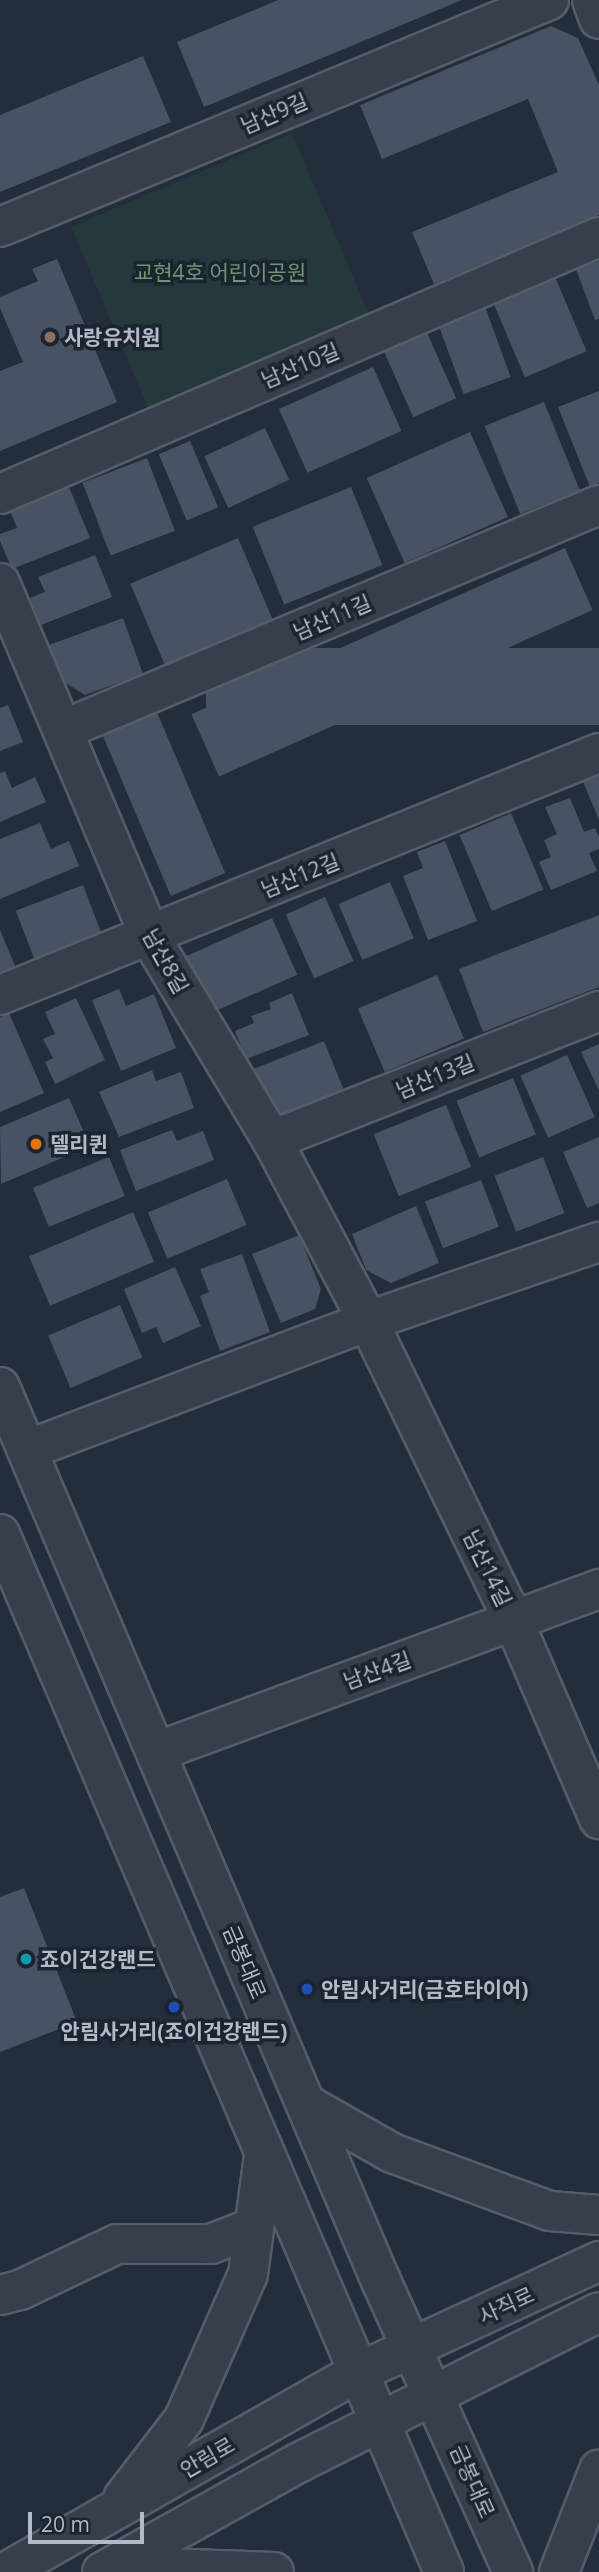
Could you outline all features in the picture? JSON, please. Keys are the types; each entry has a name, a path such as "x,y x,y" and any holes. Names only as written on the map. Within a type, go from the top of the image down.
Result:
{"street":[{"name":"남산9길","path":"0,227 549,0"},
{"path":"592,0 599,19"},
{"name":"남산10길","path":"0,494 599,237"},
{"name":"남산11길","path":"65,729 596,515"},
{"name":"남산8길","path":"0,583 65,729 150,937 272,1140 368,1321"},
{"name":"남산12길","path":"0,995 150,937 599,753"},
{"name":"남산13길","path":"272,1140 599,1011"},
{"path":"27,1450 368,1321 599,1241"},
{"name":"남산14길","path":"368,1321 513,1620 599,1819"},
{"name":"금봉대로","path":"0,1387 306,2105 513,2572"},
{"path":"0,1534 356,2373 444,2572"},
{"name":"남산4길","path":"156,1752 599,1589"},
{"path":"306,2105 405,2158 550,2211 599,2215"},
{"path":"113,2512 184,2419 248,2274 264,2154"},
{"path":"0,2295 20,2290 117,2244 211,2244 254,2227"},
{"name":"사직로","path":"411,2347 599,2261"},
{"path":"108,2569 378,2422 599,2312"},
{"name":"안림로","path":"6,2572 356,2373 411,2347"},
{"path":"559,2572 599,2470"},
{"path":"108,2569 274,2572"}],"green space":[{"name":"교현4호 어린이공원","path":"292,133 370,316 149,410 71,227"}],"building":[{"path":"278,0 462,0 204,107 177,42"},
{"path":"551,26 578,38 599,85 599,215 434,284 412,232 558,172 528,99 382,159 360,105"},
{"path":"143,56 171,122 0,192 0,115"},
{"name":"사랑유치원","path":"57,259 117,402 0,451 0,371 23,362 0,308 0,297 38,281 32,269"},
{"path":"599,261 599,319 595,320 576,269"},
{"path":"553,272 587,351 525,377 491,298"},
{"path":"483,301 511,377 464,394 436,318"},
{"path":"424,326 456,398 413,417 381,345"},
{"path":"373,367 401,431 307,473 279,409"},
{"path":"599,391 599,483 590,487 558,407"},
{"path":"544,402 580,490 520,514 485,426"},
{"path":"265,428 289,480 228,508 204,456"},
{"path":"470,432 508,517 405,563 367,478"},
{"path":"190,441 218,507 187,521 159,454"},
{"path":"147,458 175,531 111,556 83,483"},
{"path":"67,482 90,538 12,569 0,541 0,534 17,528 8,506"},
{"path":"351,487 382,565 284,605 253,527"},
{"path":"238,538 274,624 167,669 130,584"},
{"path":"565,548 593,610 219,776 191,714"},
{"path":"95,555 112,597 41,625 30,598 45,592 38,577"},
{"path":"123,618 143,674 85,695 61,680 49,645"},
{"path":"206,648 599,648 599,725 206,725"},
{"path":"8,705 23,742 0,751 0,708"},
{"path":"156,710 225,873 171,896 102,733"},
{"path":"5,771 12,788 35,777 46,802 0,822 0,773"},
{"path":"599,772 599,820 582,779"},
{"path":"570,798 584,832 595,828 599,837 599,849 589,853 597,871 551,890 539,862 551,857 544,840 557,834 545,807"},
{"path":"511,813 543,889 492,911 459,835"},
{"path":"40,823 51,849 69,841 79,866 0,899 0,839"},
{"path":"445,841 477,921 428,940 403,876 423,868 417,852"},
{"path":"390,882 414,938 362,960 338,904"},
{"path":"83,885 102,934 35,960 16,911"},
{"path":"325,897 353,961 314,978 286,914"},
{"path":"599,915 599,987 483,1032 459,969"},
{"path":"272,918 297,975 211,1013 186,956"},
{"path":"0,930 18,973 0,981"},
{"path":"437,975 464,1039 385,1072 358,1009"},
{"path":"119,989 126,1006 154,994 176,1048 121,1071 92,1000"},
{"path":"292,993 309,1035 246,1059 235,1031 254,1023 251,1016 271,1009 269,1003"},
{"path":"76,998 105,1060 55,1084 45,1062 53,1058 43,1039 55,1034 45,1012"},
{"path":"9,1013 44,1093 0,1112 0,1017"},
{"path":"324,1041 347,1098 289,1121 267,1110 251,1070"},
{"path":"599,1044 599,1091 581,1052"},
{"path":"567,1055 595,1117 548,1138 520,1076"},
{"path":"152,1070 156,1081 181,1072 194,1108 119,1137 99,1092"},
{"path":"513,1078 536,1135 479,1157 456,1101"},
{"path":"69,1098 90,1146 1,1184 0,1127"},
{"path":"446,1105 471,1167 399,1196 374,1134"},
{"path":"172,1130 177,1141 203,1131 214,1160 136,1191 120,1150"},
{"path":"599,1137 599,1203 587,1208 563,1152"},
{"path":"109,1157 125,1196 49,1227 33,1188"},
{"path":"543,1157 565,1213 516,1232 494,1176"},
{"path":"227,1179 247,1225 167,1259 148,1213"},
{"path":"481,1180 499,1227 443,1248 425,1202"},
{"path":"416,1206 439,1263 391,1283 366,1270 352,1234"},
{"path":"133,1212 154,1262 50,1306 29,1256"},
{"path":"299,1235 321,1289 315,1309 281,1323 252,1254"},
{"path":"242,1254 270,1332 220,1351 200,1296 209,1292 200,1269"},
{"path":"175,1267 201,1326 163,1343 156,1327 142,1333 124,1289"},
{"path":"120,1305 142,1357 70,1388 48,1335"},
{"name":"죠이건강랜드","path":"24,1888 77,2022 0,2052 0,1897"}],"place":[{"name":"사랑유치원","path":"50,337"},
{"name":"델리퀸","path":"36,1144"},
{"name":"죠이건강랜드","path":"26,1959"},
{"name":"안림사거리(금호타이어)","path":"307,1989"},
{"name":"안림사거리(죠이건강랜드)","path":"174,2007"}]}
